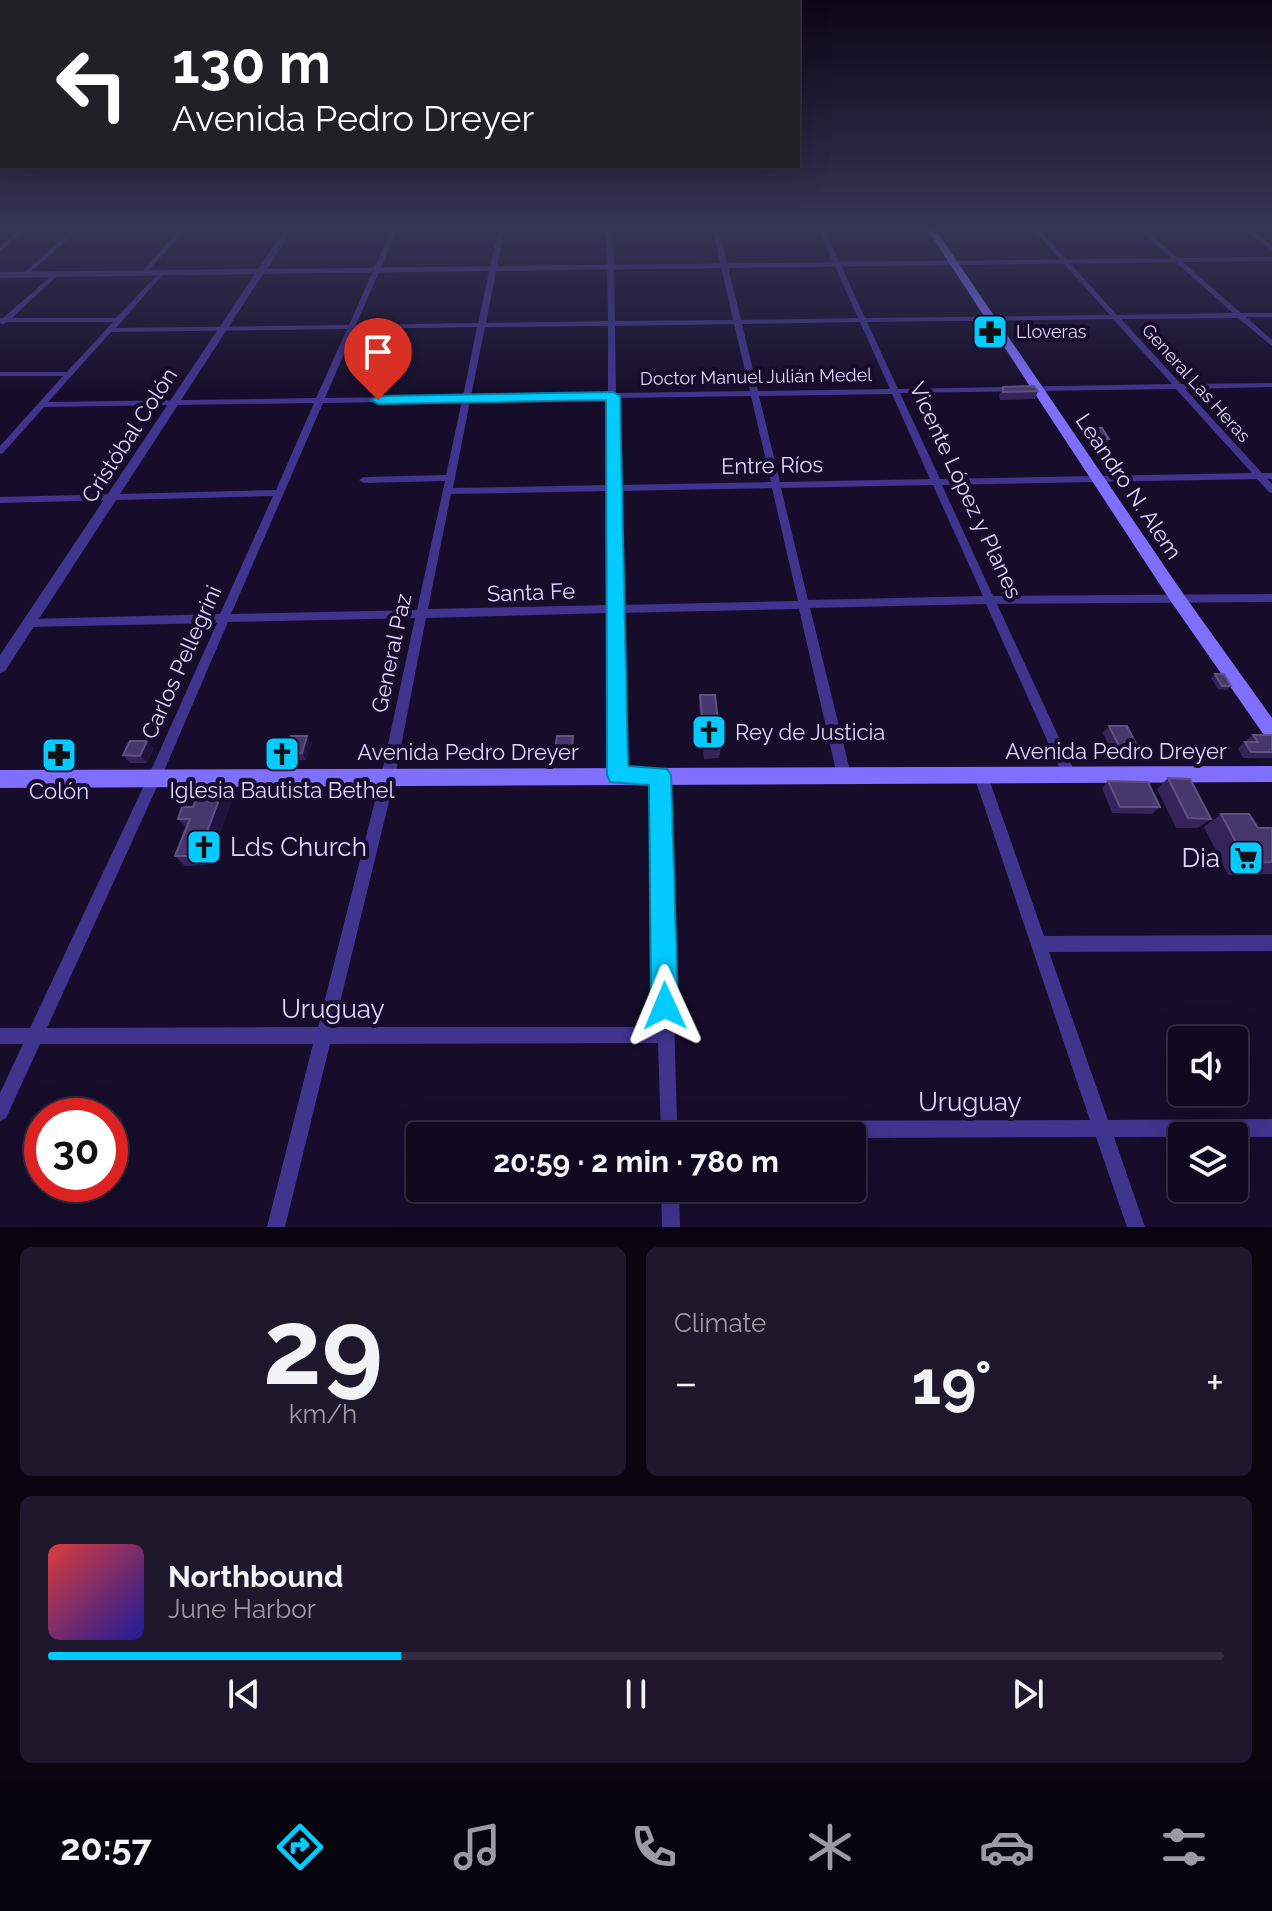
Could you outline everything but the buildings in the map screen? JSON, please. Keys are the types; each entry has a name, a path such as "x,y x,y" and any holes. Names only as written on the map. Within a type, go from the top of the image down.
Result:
{"main road":[{"name":"Leandro N. Alem","path":"966,283 1178,599 1272,732"},
{"name":"Avenida Pedro Dreyer","path":"0,779 1272,774"}],"street":[{"path":"2,322 46,283"},
{"path":"0,451 5,440 43,405 152,283"},
{"name":"Cristóbal Colón","path":"0,667 254,283"},
{"name":"Carlos Pellegrini","path":"0,1112 154,778 371,283"},
{"name":"General Paz","path":"276,1227 388,777 490,283"},
{"path":"611,283 617,775"},
{"path":"728,283 844,775"},
{"name":"Vicente López y Planes","path":"846,283 1069,774"},
{"name":"General Las Heras","path":"1085,283 1272,490"},
{"path":"1203,283 1272,344"},
{"path":"110,330 1272,315"},
{"path":"2,322 119,320"},
{"path":"0,374 69,374"},
{"name":"Doctor Manuel Julián Medel","path":"43,405 1272,385"},
{"name":"Entre Ríos","path":"446,491 1272,476"},
{"path":"364,480 449,478"},
{"path":"0,500 279,493"},
{"name":"Santa Fe","path":"29,623 991,600 1272,598"},
{"path":"660,775 669,1122"},
{"path":"981,776 1136,1227"},
{"path":"1040,944 1272,943"},
{"name":"Uruguay","path":"0,1036 665,1035"},
{"name":"Uruguay","path":"866,1131 1272,1128"},
{"path":"670,1202 671,1227"}],"place":[{"name":"Lloveras","path":"990,332"},
{"name":"Rey de Justicia","path":"709,732"},
{"name":"Iglesia Bautista Bethel","path":"282,754"},
{"name":"Colón","path":"59,755"},
{"name":"Lds Church","path":"204,847"},
{"name":"Dia","path":"1246,858"}],"route":[{"path":"378,400 613,396 617,775 660,775 665,1006"}]}
